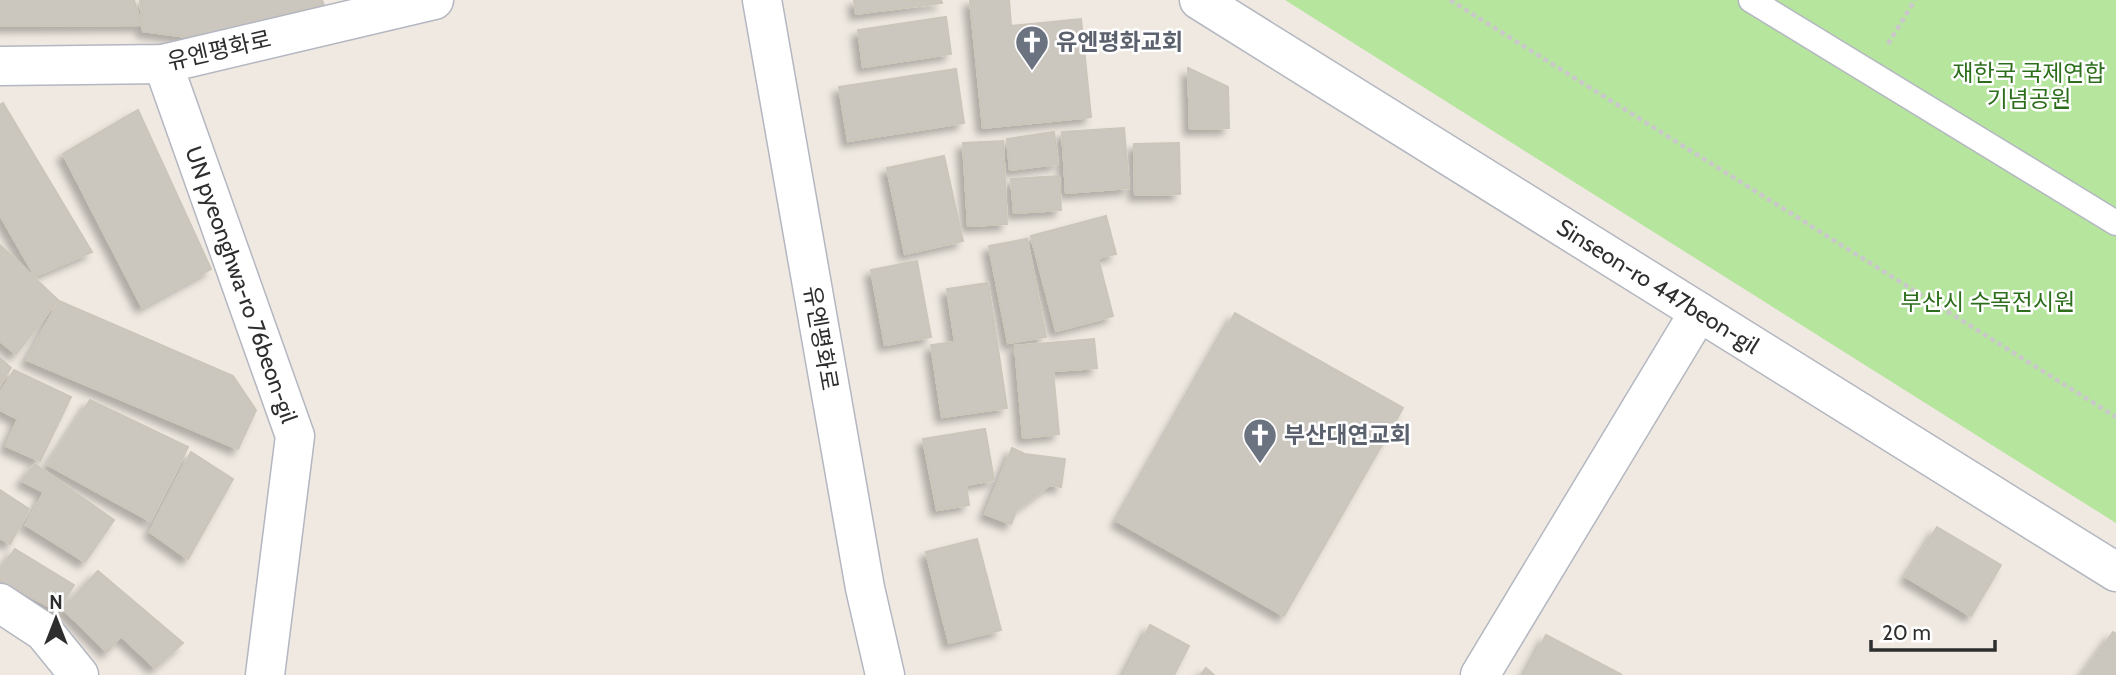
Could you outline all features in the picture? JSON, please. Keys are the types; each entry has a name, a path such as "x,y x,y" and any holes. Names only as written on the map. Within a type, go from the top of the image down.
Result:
{"street":[{"name":"유엔평화로","path":"0,66 163,64 434,0"},
{"name":"유엔평화로","path":"762,0 864,588 885,675"},
{"name":"Sinseon-ro 447beon-gil","path":"1199,0 2116,572"},
{"name":"UN pyeonghwa-ro 76beon-gil","path":"163,64 295,436 265,675"},
{"path":"1480,675 1699,312"},
{"path":"0,603 44,632 79,675"}],"lane":[{"path":"1751,0 2116,223"}],"path":[{"path":"1450,0 2116,418"},
{"path":"1870,73 1915,0"}],"green space":[{"name":"부산시 수목전시원","path":"1285,0 2116,0 2116,523"}],"building":[{"path":"0,0 134,0 141,25 0,26"},
{"path":"140,0 322,0 324,5 194,38 143,31"},
{"path":"854,0 941,0 942,3 856,14"},
{"name":"유엔평화교회","path":"970,0 1009,0 1011,26 1081,19 1091,117 983,128"},
{"path":"946,17 951,54 863,67 858,30"},
{"path":"1188,68 1228,87 1229,128 1190,129"},
{"path":"956,69 964,123 848,141 839,87"},
{"path":"3,103 92,252 35,276 0,215 0,105"},
{"path":"138,110 211,269 142,307 63,154"},
{"path":"1124,128 1129,188 1066,193 1062,132"},
{"path":"1054,132 1058,164 1010,170 1007,139"},
{"path":"1003,141 1007,224 968,226 963,143"},
{"path":"1179,143 1180,194 1135,195 1134,144"},
{"path":"944,156 963,241 905,254 887,168"},
{"path":"1059,176 1061,210 1014,213 1011,179"},
{"path":"1106,216 1116,254 1098,258 1113,316 1056,331 1031,236"},
{"path":"1027,239 1046,337 1008,343 989,246"},
{"path":"0,245 58,300 16,354 0,341"},
{"path":"917,261 931,337 885,345 871,270"},
{"path":"988,283 1007,408 942,417 931,345 955,342 947,289"},
{"path":"59,301 233,376 256,410 238,449 27,360"},
{"name":"부산대연교회","path":"1235,313 1403,408 1284,616 1117,521"},
{"path":"1094,339 1097,368 1053,371 1059,434 1023,438 1015,346"},
{"path":"0,358 11,368 0,384"},
{"path":"14,370 71,397 40,461 6,446 18,419 0,410 0,395"},
{"path":"90,400 188,447 150,521 48,465"},
{"path":"985,429 994,480 966,485 969,505 937,510 923,439"},
{"path":"1012,448 1025,454 1065,459 1061,487 1050,485 1017,509 1011,524 985,514"},
{"path":"191,452 233,479 188,559 150,532"},
{"path":"35,464 114,520 85,562 26,525 44,492 22,481"},
{"path":"0,490 29,509 10,544 0,538"},
{"path":"1937,527 2001,565 1971,616 1906,577"},
{"path":"977,539 1001,630 949,643 926,552"},
{"path":"15,549 74,585 58,611 0,581 0,569"},
{"path":"98,571 183,643 155,668 121,636 107,652 63,609"},
{"path":"1150,625 1189,646 1174,675 1124,675"},
{"path":"2113,632 2116,634 2116,675 2082,675"},
{"path":"1546,635 1622,675 1525,675"},
{"path":"1206,668 1214,675 1200,675"}],"place":[{"name":"유엔평화교회","path":"1032,72"},
{"name":"부산대연교회","path":"1260,465"}],"park label":[{"name":"재한국 국제연합 기념공원","path":"2029,86"}]}
